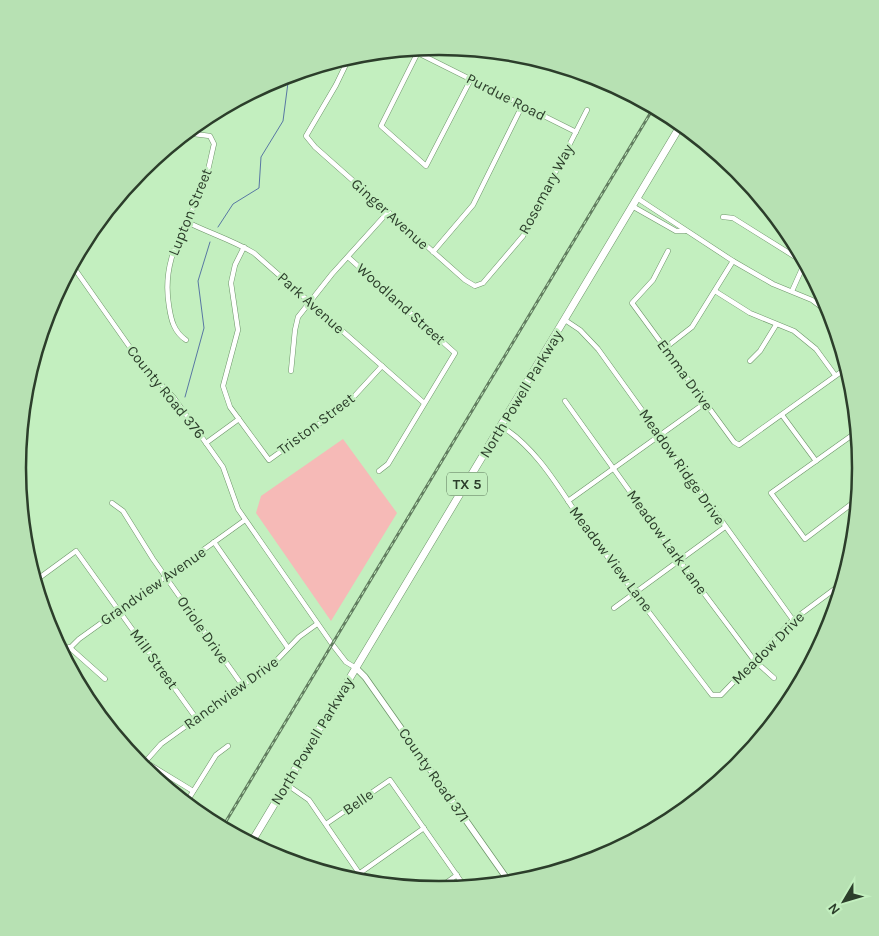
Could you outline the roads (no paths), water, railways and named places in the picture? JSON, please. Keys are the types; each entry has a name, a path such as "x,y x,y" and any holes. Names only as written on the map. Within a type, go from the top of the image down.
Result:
{"main road":[{"name":"North Powell Parkway","path":"254,838 678,130"}],"street":[{"name":"Purdue Road","path":"429,55 522,106 576,132"},
{"path":"416,56 381,126 426,166 471,79"},
{"name":"Ginger Avenue","path":"345,66 306,136 315,147 465,280 478,286"},
{"path":"433,252 478,197 522,106"},
{"name":"Rosemary Way","path":"478,286 508,255 523,236 587,110"},
{"name":"Lupton Street","path":"186,340 177,333 174,325 168,302 167,278 171,255 207,174 213,139 210,136 196,134"},
{"path":"637,198 672,219 733,261 773,284 812,300 819,305"},
{"path":"632,206 676,231 687,231"},
{"path":"291,371 296,322 348,256 388,212"},
{"path":"723,217 733,218 793,255"},
{"name":"Park Avenue","path":"187,222 244,247 262,259 424,403"},
{"path":"206,442 239,419 226,401 223,386 238,330 231,283 235,264 244,247"},
{"name":"Emma Drive","path":"668,251 653,280 632,303 734,442 739,444 782,415"},
{"name":"Woodland Street","path":"348,256 455,353 424,403"},
{"path":"666,348 692,327 733,261"},
{"path":"792,291 802,270"},
{"name":"County Road 376","path":"76,271 141,362 174,398 206,442 223,467 238,509 245,520 317,624 346,662 356,668"},
{"path":"715,291 734,304 776,325 794,331 806,340 835,375"},
{"name":"Meadow Ridge Drive","path":"565,320 580,330 594,344 793,620"},
{"path":"750,361 760,351 776,325"},
{"name":"Triston Street","path":"239,419 268,460 340,409 382,366"},
{"path":"816,461 782,415 841,371"},
{"name":"Meadow Lark Lane","path":"565,401 679,560 754,660 774,678"},
{"path":"379,471 388,464 424,403"},
{"path":"568,501 705,403"},
{"name":"Meadow View Lane","path":"501,426 525,443 712,695 716,696"},
{"path":"851,436 772,493 805,539 851,504"},
{"name":"Oriole Drive","path":"112,504 123,511 165,576 242,685"},
{"name":"Grandview Avenue","path":"69,647 245,520"},
{"path":"614,608 725,527"},
{"path":"214,542 288,648"},
{"name":"Mill Street","path":"41,577 76,551 196,718"},
{"name":"Meadow Drive","path":"716,696 721,695 793,620 835,589"},
{"name":"Ranchview Drive","path":"147,760 156,748 275,662 288,648 317,624"},
{"path":"69,647 105,679"},
{"name":"County Road 371","path":"356,668 365,677 505,876"},
{"path":"189,797 216,755 228,746"},
{"path":"156,769 193,791"},
{"name":"Belle","path":"326,824 390,780 424,828"},
{"path":"286,784 309,800 359,873 424,828 460,880"},
{"path":"449,881 457,875"}],"waterway":[{"path":"218,227 233,204 259,188 261,157 283,121 288,84"},
{"path":"185,397 204,328 198,281 210,242"}],"railway":[{"path":"226,822 651,113"}]}
